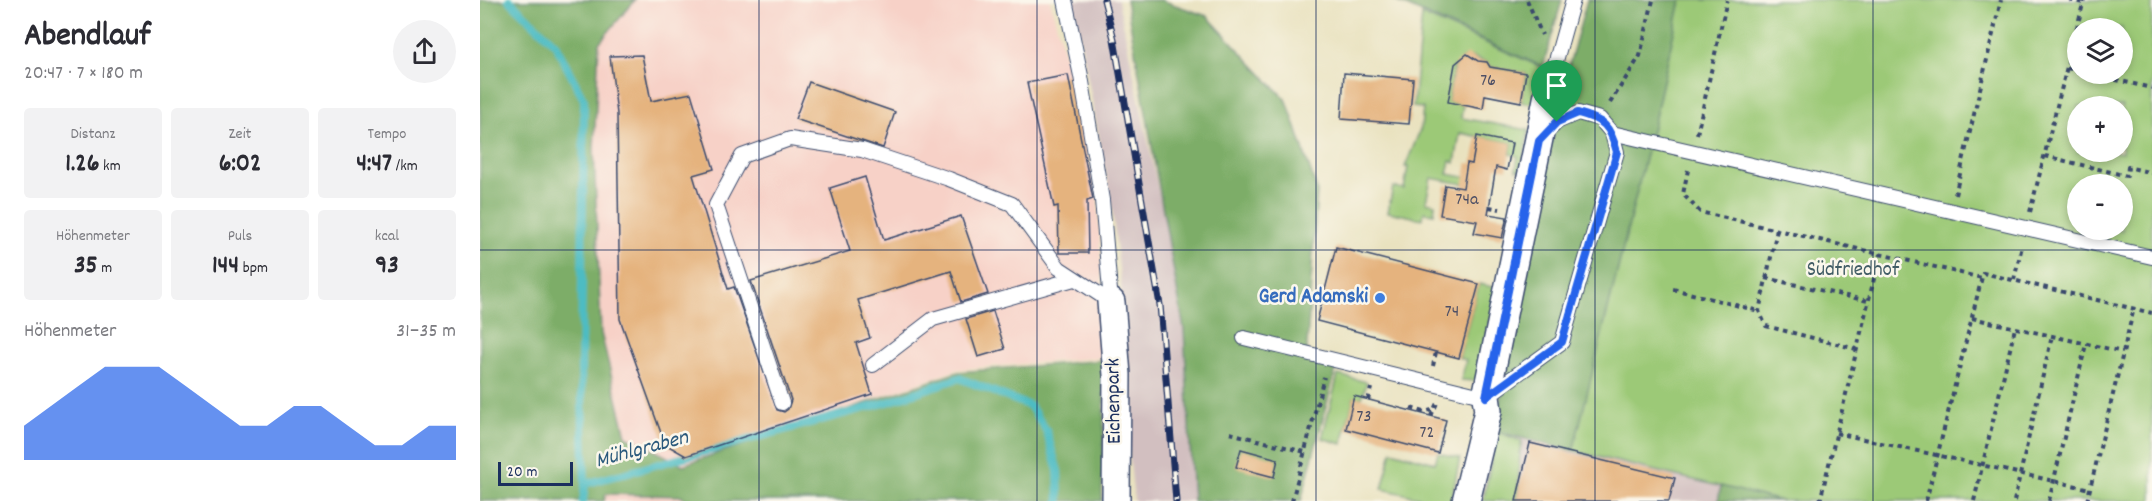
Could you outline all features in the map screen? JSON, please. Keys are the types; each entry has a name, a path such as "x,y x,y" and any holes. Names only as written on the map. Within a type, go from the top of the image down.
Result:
{"street":[{"path":"1466,501 1488,411 1486,397 1553,69"},
{"name":"Eichenpark","path":"1111,302 1117,375 1116,501"}],"lane":[{"path":"1065,0 1081,76 1102,200 1111,302"},
{"path":"1553,69 1573,0"},
{"path":"1244,338 1486,397 1562,342 1617,152 1612,133 1600,119 1578,113 1557,122 1539,141"},
{"path":"1612,133 2152,257"},
{"path":"782,404 716,205 742,156 790,139 862,150 949,179 1012,204 1059,268 1111,302"},
{"path":"873,365 933,319 1074,279"}],"path":[{"path":"1527,0 1553,69"},
{"path":"1600,119 1640,56 1653,0"},
{"path":"1951,210 2001,0"},
{"path":"2070,0 2084,2 2080,18"},
{"path":"2014,280 2067,69"},
{"path":"2133,84 2152,88"},
{"path":"2045,156 2127,176 2128,167 2152,173"},
{"path":"1489,207 1501,209"},
{"path":"1777,230 1759,311 1766,326 1856,349"},
{"path":"1820,501 1880,254"},
{"path":"1960,273 1982,278"},
{"path":"1926,501 1983,273 2152,313"},
{"path":"1766,278 1868,301"},
{"path":"1673,288 1759,311"},
{"path":"2087,501 2134,308"},
{"path":"1972,318 2123,352"},
{"path":"1974,501 2015,328"},
{"path":"2014,501 2052,336"},
{"path":"2049,501 2086,344"},
{"path":"1292,501 1328,359"},
{"path":"1411,408 1424,412 1432,410"},
{"path":"1230,433 1305,452"},
{"path":"1836,433 2090,489"}],"shaded area":[{"path":"635,0 1050,0 1070,75 1098,201 1106,357 959,369 683,465 626,436 601,333 594,149 599,43"},
{"path":"1073,0 1118,0 1185,316 1193,501 1134,501 1124,402 1126,328 1111,200"},
{"path":"1494,431 1721,486 1718,501 1477,501"},
{"path":"606,494 680,496 689,501 604,501"}],"green space":[{"path":"480,0 635,0 599,43 594,149 601,333 626,436 683,465 958,372 1105,360 1102,501 689,501 680,496 606,494 604,501 480,501"},
{"path":"1126,0 1161,0 1207,16 1287,101 1317,190 1306,361 1336,369 1301,501 1193,501 1184,329"},
{"path":"1393,0 1562,0 1543,67"},
{"path":"1587,0 1681,0 1653,126 1573,451 1494,431 1561,94"},
{"name":"Südfriedhof","path":"1681,0 2152,0 2152,501 1781,501 1573,451 1653,126"},
{"path":"1422,15 1541,67 1534,104 1521,102 1526,73 1490,67 1487,62 1467,56 1461,59 1460,66 1454,66 1448,102 1463,105 1461,118 1529,130 1521,171 1516,170 1518,156 1510,154 1512,143 1460,133 1455,163 1450,161 1447,174 1487,181 1486,188 1431,178 1426,202 1435,204 1434,214 1424,212 1422,219 1388,212 1393,187 1404,189 1408,167 1405,167 1421,128 1423,108 1413,107"},
{"path":"1479,284 1498,288 1476,381 1461,380 1466,360 1459,358"},
{"path":"1338,375 1367,382 1362,398 1354,397 1342,444 1322,438"},
{"path":"1497,432 1522,441 1516,501 1483,501"},
{"path":"1392,451 1435,463 1438,453 1460,458 1451,501 1435,501 1382,489"},
{"path":"1721,486 1781,501 1718,501"}],"building":[{"path":"1467,54 1478,61 1487,62 1490,67 1526,73 1521,102 1485,95 1483,109 1448,102 1455,64"},
{"path":"642,55 651,101 691,93 714,169 693,175 728,289 734,287 777,410 784,412 788,409 791,400 751,281 850,251 830,188 865,177 884,240 961,216 988,294 961,302 951,271 858,300 870,338 856,343 872,394 686,456 665,444 620,319 617,114 610,56"},
{"path":"1344,73 1413,79 1409,124 1341,119"},
{"path":"1068,75 1093,199 1087,201 1088,253 1059,253 1058,206 1054,207 1027,83"},
{"path":"809,82 895,112 883,148 795,119"},
{"path":"1477,136 1512,143 1507,170 1496,167 1488,214 1507,217 1502,238 1474,233 1477,221 1440,215 1445,185 1463,188 1467,163 1472,164"},
{"name":"Gerd Adamski","path":"1336,247 1479,284 1459,358 1317,321"},
{"path":"993,311 1005,349 978,357 966,319"},
{"path":"1354,396 1446,420 1438,453 1346,429"},
{"path":"1530,443 1675,478 1669,501 1516,501"},
{"path":"1241,449 1278,459 1274,477 1236,467"}],"waterway":[{"name":"Mühlgraben","path":"509,0 555,44 584,100 581,370 585,484 583,501"},
{"name":"Mühlgraben","path":"585,484 888,402 959,378 1030,406 1046,430 1058,471 1059,501"}],"railway":[{"path":"1104,0 1114,39 1160,305 1176,501"}],"place":[{"name":"Gerd Adamski","path":"1380,298"}],"route":[{"path":"1578,113 1600,119 1612,133 1617,152 1562,342 1486,397 1539,141 1557,122 1578,113"}]}
